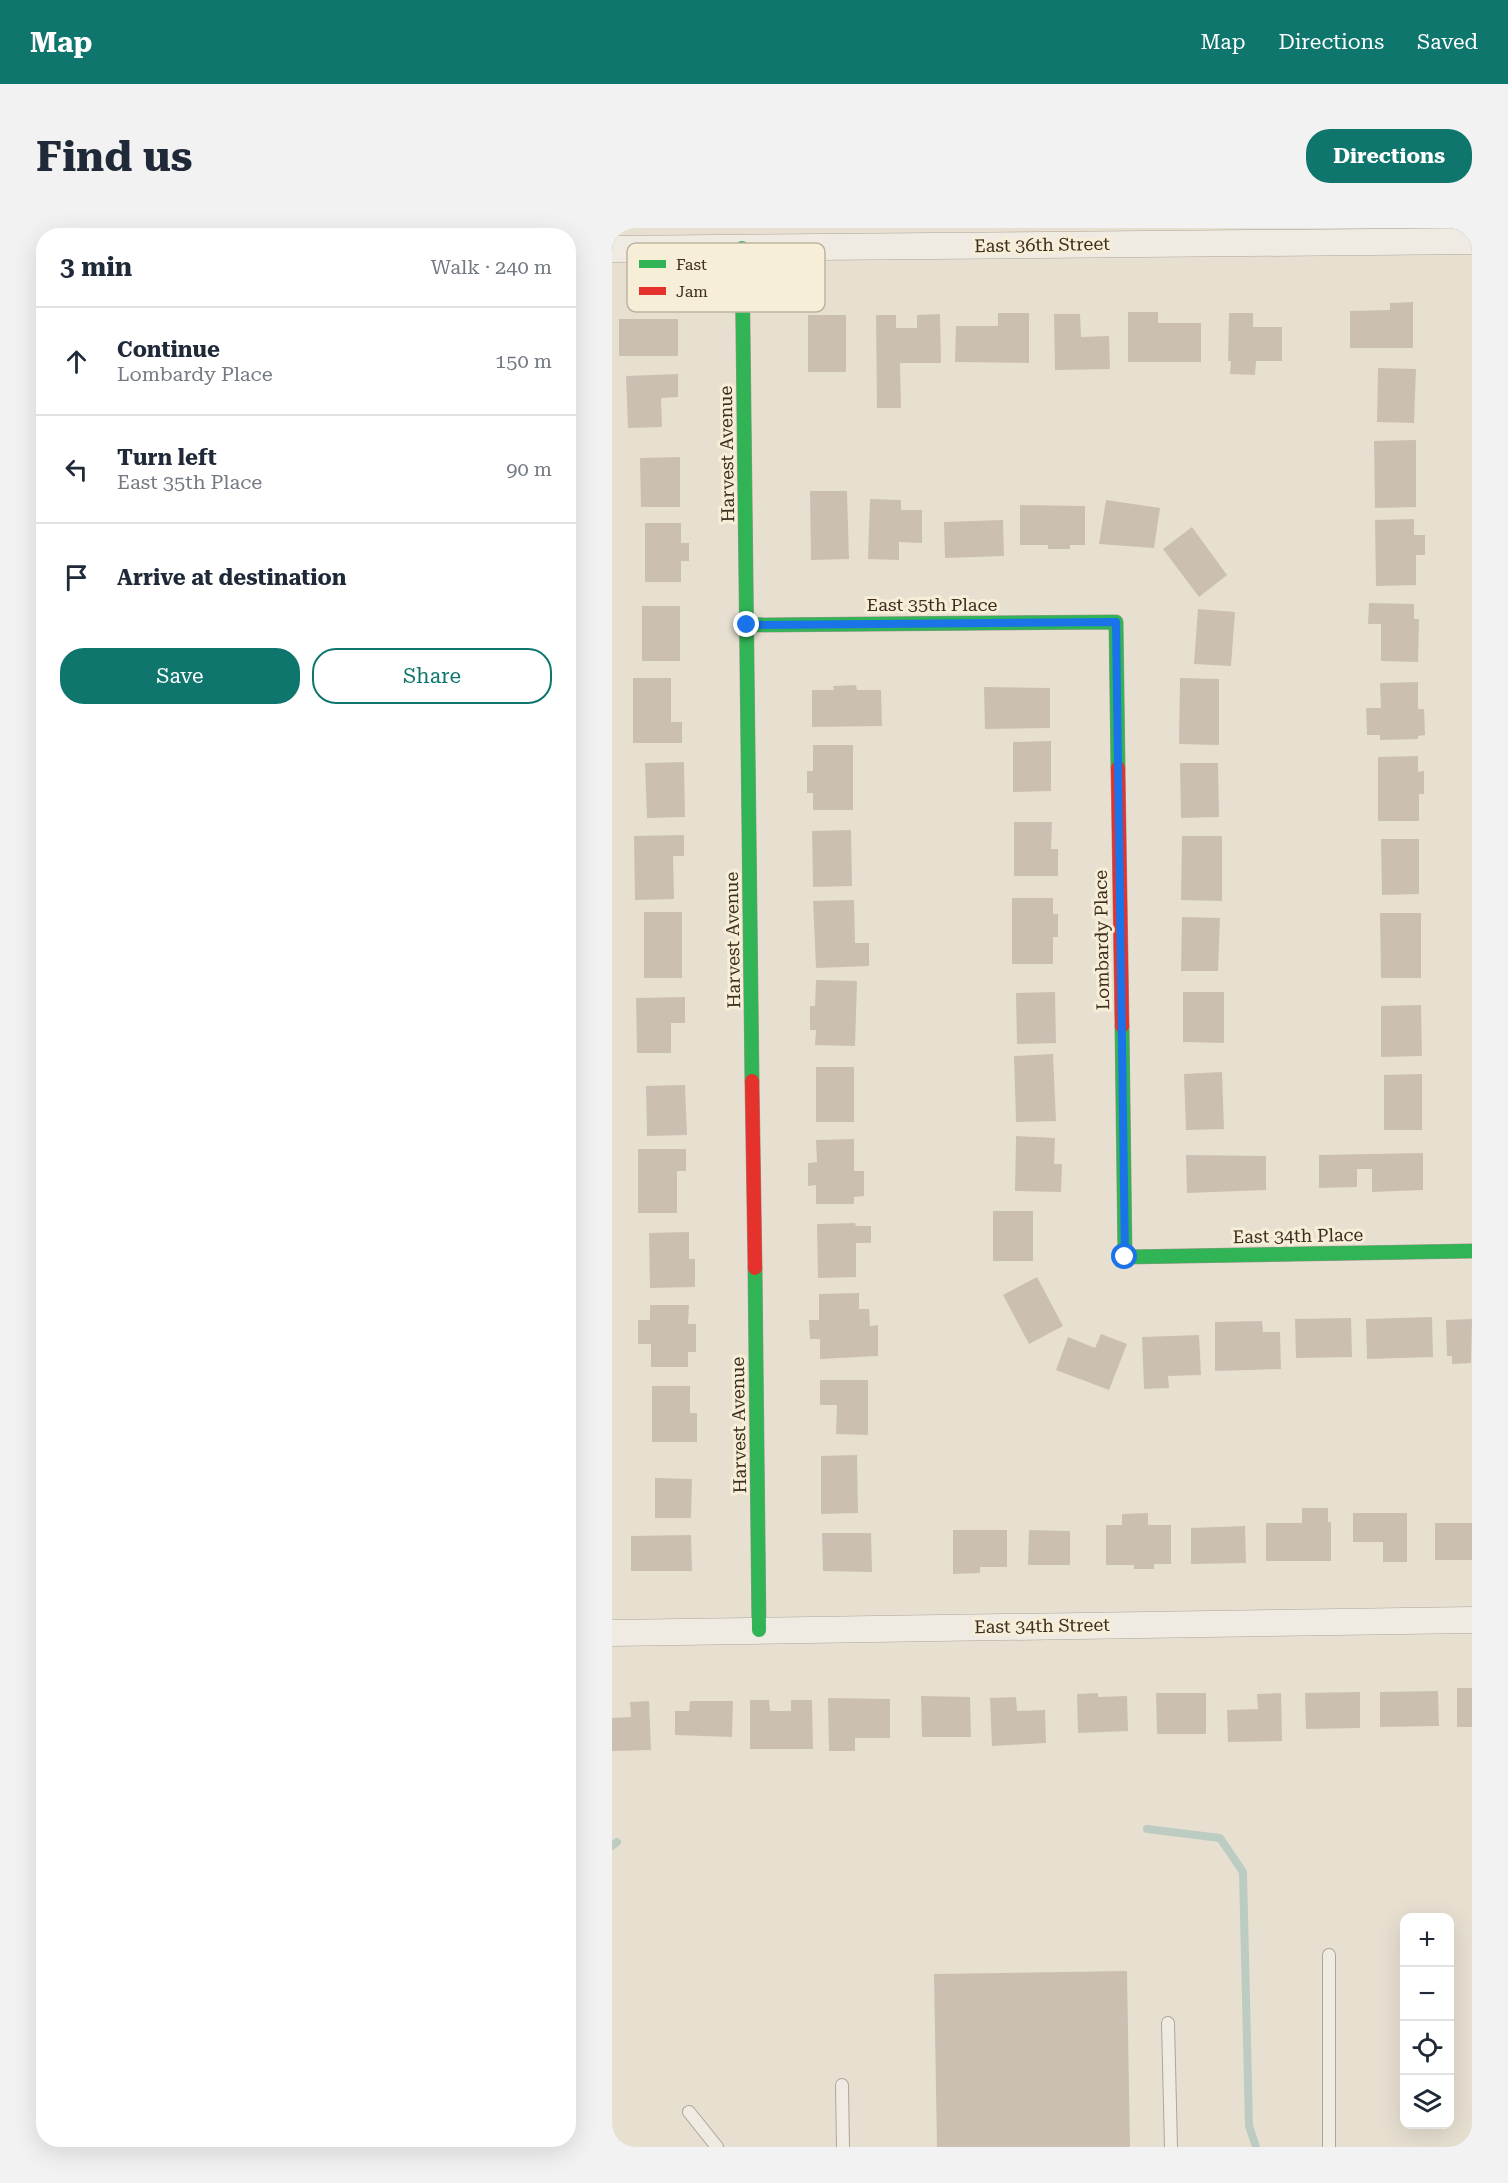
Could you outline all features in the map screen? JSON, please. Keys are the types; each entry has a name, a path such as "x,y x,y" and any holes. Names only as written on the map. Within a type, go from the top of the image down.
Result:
{"street":[{"name":"East 36th Street","path":"825,247 1472,241"},
{"name":"East 36th Street","path":"612,249 627,249"},
{"name":"Harvest Avenue","path":"743,312 759,1630"},
{"name":"East 35th Place","path":"747,625 1116,622"},
{"name":"Lombardy Place","path":"1116,622 1125,1257"},
{"name":"East 34th Place","path":"1125,1257 1472,1251"},
{"name":"East 34th Street","path":"612,1633 1472,1620"}],"lane":[{"path":"1329,1955 1329,2147"},
{"path":"1168,2023 1171,2147"},
{"path":"842,2085 843,2147"},
{"path":"689,2112 717,2147"}],"building":[{"path":"1413,302 1413,348 1350,348 1350,311 1390,310 1390,303"},
{"path":"1128,312 1158,312 1158,323 1201,323 1201,362 1128,362"},
{"path":"998,313 1029,313 1029,363 955,362 956,326 998,326"},
{"path":"1229,313 1253,313 1253,327 1282,327 1282,361 1256,361 1255,375 1230,374"},
{"path":"940,314 941,363 900,363 901,408 877,408 876,315 896,315 896,328 917,328 917,315"},
{"path":"1054,314 1080,314 1081,337 1109,336 1110,369 1055,370"},
{"path":"808,315 846,315 846,372 808,372"},
{"path":"619,319 678,319 678,356 619,356"},
{"path":"1378,368 1416,369 1414,423 1377,422"},
{"path":"678,374 678,397 661,398 662,427 628,428 626,376"},
{"path":"1416,440 1416,507 1375,508 1374,441"},
{"path":"680,457 680,507 641,507 640,458"},
{"path":"810,491 847,491 849,559 811,560"},
{"path":"870,499 901,500 901,510 922,510 922,543 899,542 899,560 868,559"},
{"path":"1106,500 1160,508 1154,548 1099,544"},
{"path":"1020,505 1085,506 1085,545 1070,545 1070,549 1048,549 1048,545 1020,545"},
{"path":"1414,519 1414,535 1425,535 1425,555 1416,555 1416,585 1376,586 1375,520"},
{"path":"1003,520 1004,556 945,558 944,522"},
{"path":"645,523 681,523 681,543 689,543 689,561 681,561 681,582 645,582"},
{"path":"1192,527 1227,575 1199,597 1163,549"},
{"path":"1369,603 1414,604 1414,619 1419,619 1418,662 1381,661 1381,624 1368,624"},
{"path":"642,606 680,606 680,661 642,661"},
{"path":"1198,609 1235,612 1231,666 1194,664"},
{"path":"633,678 671,678 671,722 682,722 682,743 633,743"},
{"path":"1180,678 1219,679 1219,745 1179,744"},
{"path":"1418,682 1418,709 1424,709 1425,735 1418,736 1418,739 1380,740 1380,735 1367,735 1366,708 1381,708 1380,683"},
{"path":"856,685 857,690 881,690 882,726 812,727 812,690 834,690 833,686"},
{"path":"984,687 1050,688 1050,728 985,729"},
{"path":"1051,741 1051,791 1013,792 1013,742"},
{"path":"813,745 853,745 853,810 813,810 813,793 807,793 807,771 813,771"},
{"path":"1418,756 1418,772 1424,771 1424,794 1419,794 1419,821 1378,821 1378,757"},
{"path":"684,762 685,817 647,818 645,763"},
{"path":"1180,763 1218,763 1219,817 1181,818"},
{"path":"1014,822 1052,822 1051,849 1058,849 1058,876 1014,876"},
{"path":"851,830 852,886 813,887 812,831"},
{"path":"684,835 684,856 673,856 674,899 635,900 634,836"},
{"path":"1182,836 1222,836 1222,901 1181,900"},
{"path":"1381,839 1419,839 1419,894 1382,895"},
{"path":"1012,898 1053,898 1053,914 1058,914 1058,937 1053,937 1053,964 1012,964"},
{"path":"854,900 855,943 869,943 869,966 816,968 813,901"},
{"path":"644,912 682,912 682,978 644,978"},
{"path":"1380,913 1421,913 1421,978 1381,978"},
{"path":"1182,917 1220,918 1218,971 1181,971"},
{"path":"816,980 857,981 855,1046 815,1045 816,1030 810,1030 810,1006 815,1006"},
{"path":"1055,992 1056,1043 1017,1044 1016,993"},
{"path":"1183,992 1224,992 1224,1043 1183,1042"},
{"path":"685,997 685,1023 671,1023 671,1053 637,1053 636,998"},
{"path":"1421,1005 1422,1056 1381,1057 1381,1006"},
{"path":"1053,1054 1056,1121 1016,1122 1014,1056"},
{"path":"816,1067 854,1067 854,1122 816,1122"},
{"path":"1222,1072 1224,1129 1186,1130 1184,1074"},
{"path":"1422,1074 1422,1130 1384,1130 1384,1075"},
{"path":"685,1085 687,1135 647,1136 646,1086"},
{"path":"1016,1136 1055,1138 1054,1164 1062,1164 1061,1192 1015,1191"},
{"path":"854,1139 854,1171 864,1171 864,1196 854,1197 854,1204 816,1204 816,1185 808,1186 808,1163 817,1162 816,1140"},
{"path":"638,1149 686,1149 686,1171 677,1171 677,1213 638,1213"},
{"path":"1423,1153 1423,1190 1372,1192 1372,1169 1357,1169 1357,1187 1319,1188 1319,1155"},
{"path":"1186,1155 1266,1156 1266,1190 1187,1193"},
{"path":"993,1211 1033,1211 1033,1261 993,1261"},
{"path":"855,1223 856,1226 871,1226 871,1243 856,1243 856,1277 818,1278 817,1224"},
{"path":"689,1232 689,1259 695,1259 695,1287 650,1288 649,1233"},
{"path":"1037,1277 1063,1326 1029,1344 1003,1295"},
{"path":"859,1293 859,1309 869,1309 870,1326 878,1325 878,1356 820,1359 820,1339 810,1339 809,1320 819,1320 819,1294"},
{"path":"650,1305 689,1305 688,1324 696,1324 696,1352 688,1352 688,1367 651,1367 651,1344 638,1344 638,1320 650,1320"},
{"path":"1432,1317 1433,1357 1367,1359 1366,1319"},
{"path":"1351,1318 1352,1357 1296,1358 1295,1319"},
{"path":"1472,1319 1471,1363 1452,1364 1452,1356 1447,1356 1446,1320"},
{"path":"1262,1321 1263,1332 1280,1332 1281,1369 1215,1371 1215,1322"},
{"path":"1101,1334 1127,1344 1109,1390 1056,1370 1068,1337 1095,1348"},
{"path":"1199,1335 1201,1375 1168,1376 1169,1388 1144,1389 1142,1337"},
{"path":"820,1380 868,1380 868,1435 836,1434 837,1405 820,1405"},
{"path":"652,1386 690,1386 690,1413 697,1413 697,1442 652,1442"},
{"path":"857,1455 858,1513 821,1514 821,1456"},
{"path":"655,1478 692,1479 691,1518 655,1518"},
{"path":"1302,1508 1328,1508 1328,1522 1331,1522 1331,1561 1266,1561 1266,1523 1302,1523"},
{"path":"1148,1513 1148,1525 1171,1525 1171,1564 1154,1564 1154,1569 1134,1569 1134,1565 1106,1565 1106,1525 1122,1525 1122,1514"},
{"path":"1353,1513 1407,1513 1407,1562 1383,1562 1383,1542 1353,1542"},
{"path":"1435,1523 1472,1523 1472,1560 1435,1560"},
{"path":"1245,1526 1246,1563 1191,1564 1191,1528"},
{"path":"953,1530 1007,1530 1007,1567 980,1567 980,1573 953,1574"},
{"path":"1029,1530 1070,1531 1070,1565 1028,1565"},
{"path":"822,1533 871,1533 872,1572 823,1571"},
{"path":"691,1535 692,1571 631,1571 631,1536"},
{"path":"1457,1688 1472,1688 1472,1727 1457,1727"},
{"path":"1438,1691 1439,1726 1380,1727 1380,1692"},
{"path":"1360,1692 1360,1728 1306,1729 1305,1693"},
{"path":"1098,1693 1098,1697 1127,1696 1128,1731 1078,1733 1077,1694"},
{"path":"1156,1693 1206,1693 1206,1734 1157,1734"},
{"path":"1281,1693 1282,1741 1228,1742 1227,1710 1258,1709 1257,1694"},
{"path":"921,1696 970,1697 971,1737 922,1737"},
{"path":"1016,1697 1017,1711 1045,1710 1046,1743 992,1746 990,1698"},
{"path":"828,1698 890,1699 890,1738 855,1738 855,1751 829,1751"},
{"path":"750,1700 769,1700 770,1711 791,1711 791,1700 812,1700 813,1749 750,1749"},
{"path":"649,1701 651,1750 612,1751 612,1718 631,1717 630,1702"},
{"path":"690,1701 733,1701 732,1737 675,1735 675,1711 689,1711"},
{"path":"1127,1971 1130,2147 937,2147 934,1974"}],"waterway":[{"path":"1147,1829 1220,1838 1243,1872 1249,2126 1256,2147"},
{"path":"612,1846 617,1842"}],"traffic: fast":[{"path":"743,312 752,1081"},
{"path":"747,625 1116,622 1118,768"},
{"path":"1122,1026 1125,1257 1472,1251"},
{"path":"755,1268 759,1630"}],"traffic: jam":[{"path":"1118,768 1122,1026"},
{"path":"752,1081 755,1268"}],"route":[{"path":"747,625 1116,622 1125,1257"}]}
